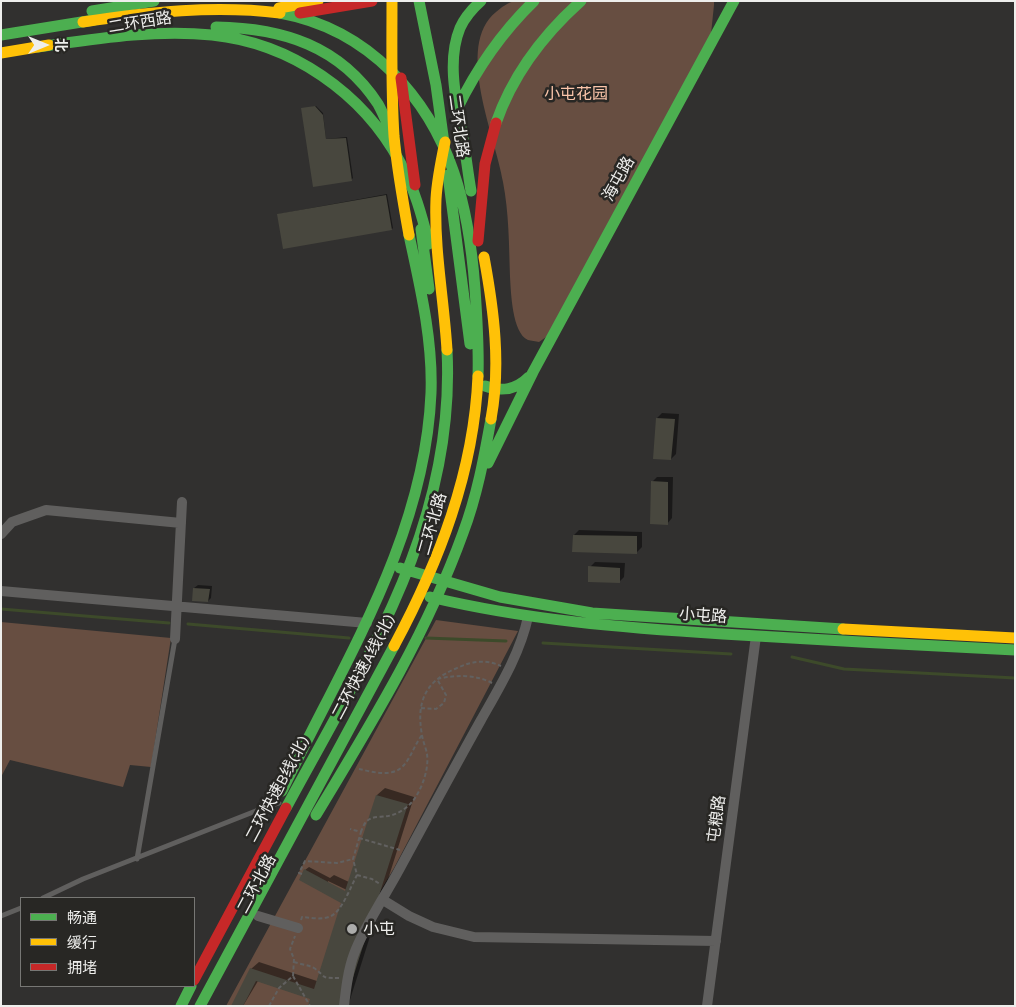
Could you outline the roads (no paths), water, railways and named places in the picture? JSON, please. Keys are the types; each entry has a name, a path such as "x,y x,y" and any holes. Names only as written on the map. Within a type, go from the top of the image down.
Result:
{"main road":[{"name":"二环西路","path":"1,26 154,1"},
{"path":"1,35 209,1"},
{"path":"1,53 318,1"},
{"name":"二环西路","path":"1,62 372,1"},
{"path":"195,977 298,759 383,588 403,538 417,492 426,450 429,420 430,357 420,285 401,190 396,148 393,80 393,1"},
{"name":"二环北路","path":"195,960 376,624 400,568 419,513 432,456 437,371 434,328 405,113 393,1"},
{"name":"二环北路","path":"210,1006 407,640 434,577 454,515 466,462 471,416 472,370 468,323 440,109 419,1"},
{"path":"201,1006 330,793 403,666 442,588 470,517 483,473 494,408 496,342 492,305 457,100 454,58 459,33 466,16 481,1"},
{"path":"444,322 438,270 436,219 439,174 447,135 462,98 478,69 504,33 534,1"},
{"path":"478,320 480,206 491,137 509,92 526,62 549,32 580,1"},
{"path":"722,1 724,21"},
{"name":"海屯路","path":"434,577 532,372 734,1"},
{"path":"82,22 193,10 236,8 266,10 294,15 325,25 366,49 390,68 411,91 433,122 449,156 459,184 467,223 474,268 478,320"},
{"path":"212,27 243,27 272,30 306,41 335,58 358,79 376,102 389,126 396,148"},
{"path":"38,47 140,35 186,34 233,38 268,47 299,61 326,78 350,96 377,125 396,152 416,199 426,232 435,269 444,322"},
{"name":"二环快速A线(北)","path":"201,1006 402,631 437,557 460,490 470,448 478,385 478,320"},
{"name":"二环快速B线(北)","path":"195,977 376,642 410,569 431,504 444,445 448,392 444,322"},
{"path":"472,370 481,384 499,390 509,390 519,386 532,372"},
{"name":"小屯路","path":"400,568 500,597 592,613 899,633 1015,638"},
{"name":"小屯路","path":"393,586 463,605 528,618 586,624 756,636 1015,650"},
{"path":"171,1006 180,987"},
{"path":"181,1006 190,987"}],"street":[{"path":"175,638 182,502"},
{"path":"1,534 12,522 46,510 182,523"},
{"path":"1,591 376,624"},
{"path":"344,1006 354,953 509,669 524,636 528,618"},
{"name":"屯粮路","path":"708,1006 756,636"},
{"path":"383,900 409,916 433,927 474,938 716,941"},
{"path":"258,916 298,928"}],"lane":[{"path":"138,859 175,638"},
{"path":"45,897 83,880 279,803"},
{"path":"1,916 20,908"}],"waterway":[{"path":"1,609 169,623"},
{"path":"188,624 349,638"},
{"path":"426,638 506,641"},
{"path":"543,643 731,654"},
{"path":"792,657 844,669 1015,678"}],"place":[{"name":"小屯","path":"352,929"}],"park label":[{"name":"小屯花园","path":"576,94"}]}
